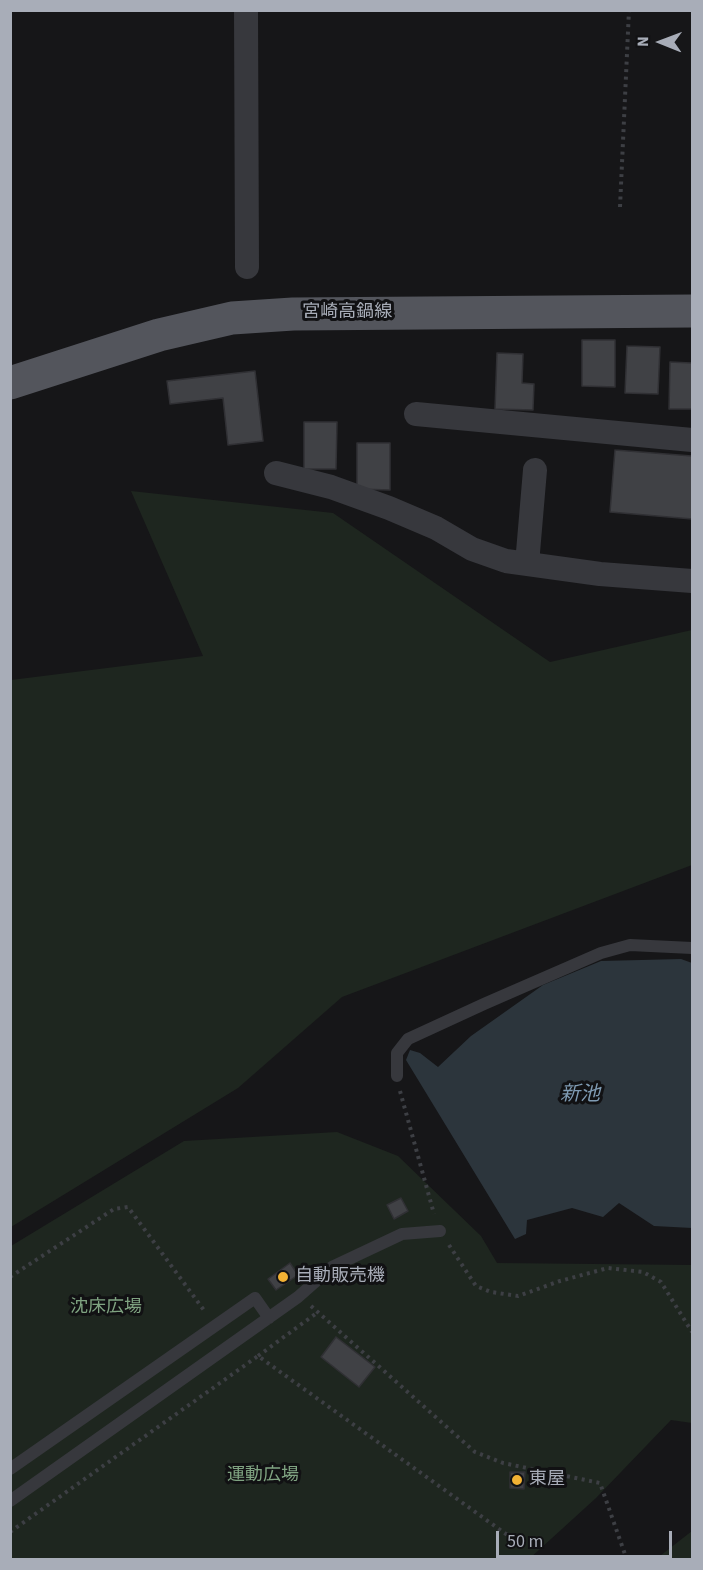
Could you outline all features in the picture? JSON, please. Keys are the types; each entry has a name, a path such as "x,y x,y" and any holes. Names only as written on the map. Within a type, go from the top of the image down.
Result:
{"main road":[{"name":"宮崎高鍋線","path":"10,383 159,335 232,318 293,314 693,311"}],"street":[{"path":"246,10 247,267"},
{"path":"416,414 693,440"},
{"path":"527,564 535,470"},
{"path":"276,473 360,497 436,528 472,549 506,561 600,574 693,581"}],"lane":[{"path":"397,1076 397,1053 408,1039 505,994 601,953 630,945 693,948"},
{"path":"10,1501 298,1297 332,1267 402,1234 440,1231"},
{"path":"10,1469 255,1298 269,1318"}],"path":[{"path":"620,207 629,10"},
{"path":"397,1076 426,1192 440,1231 476,1286 491,1292 518,1296 560,1281 608,1268 643,1272 661,1282 693,1332"},
{"path":"10,1277 114,1209 128,1208 215,1325"},
{"path":"298,1297 318,1312 475,1452 503,1463 600,1483 627,1560"},
{"path":"10,1532 318,1312"},
{"path":"258,1356 510,1537"},
{"path":"39,1503 43,1508"}],"green space":[{"path":"131,491 333,513 550,662 692,630 692,865 342,997 238,1088 11,1227 11,680 203,656"},
{"path":"337,1132 398,1156 481,1236 497,1263 692,1265 692,1423 671,1420 596,1498 529,1559 11,1559 11,1246 184,1141"},
{"path":"692,1531 692,1559 656,1559"}],"water":[{"name":"新池","path":"681,959 692,963 692,1228 654,1226 619,1203 603,1217 572,1208 527,1220 526,1234 515,1239 406,1060 410,1050 420,1053 438,1067 471,1036 543,985 601,961"}],"building":[{"path":"582,340 615,340 615,387 582,386"},
{"path":"627,346 660,347 658,394 625,393"},
{"path":"497,353 523,354 522,383 534,384 533,410 495,409"},
{"path":"670,362 692,363 692,409 669,409"},
{"path":"255,371 263,441 228,445 223,398 170,404 167,381"},
{"path":"304,422 337,422 336,469 304,469"},
{"path":"357,443 390,443 390,490 357,489"},
{"path":"615,450 692,456 692,519 610,512"},
{"path":"401,1198 408,1211 394,1219 387,1205"},
{"name":"自動販売機","path":"290,1263 298,1275 276,1290 268,1279"},
{"path":"336,1337 375,1367 359,1387 321,1357"},
{"name":"東屋","path":"510,1472 525,1472 524,1489 510,1488"}],"place":[{"name":"自動販売機","path":"283,1277"},
{"name":"東屋","path":"517,1480"}],"park label":[{"name":"沈床広場","path":"106,1308"},
{"name":"運動広場","path":"263,1476"}]}
